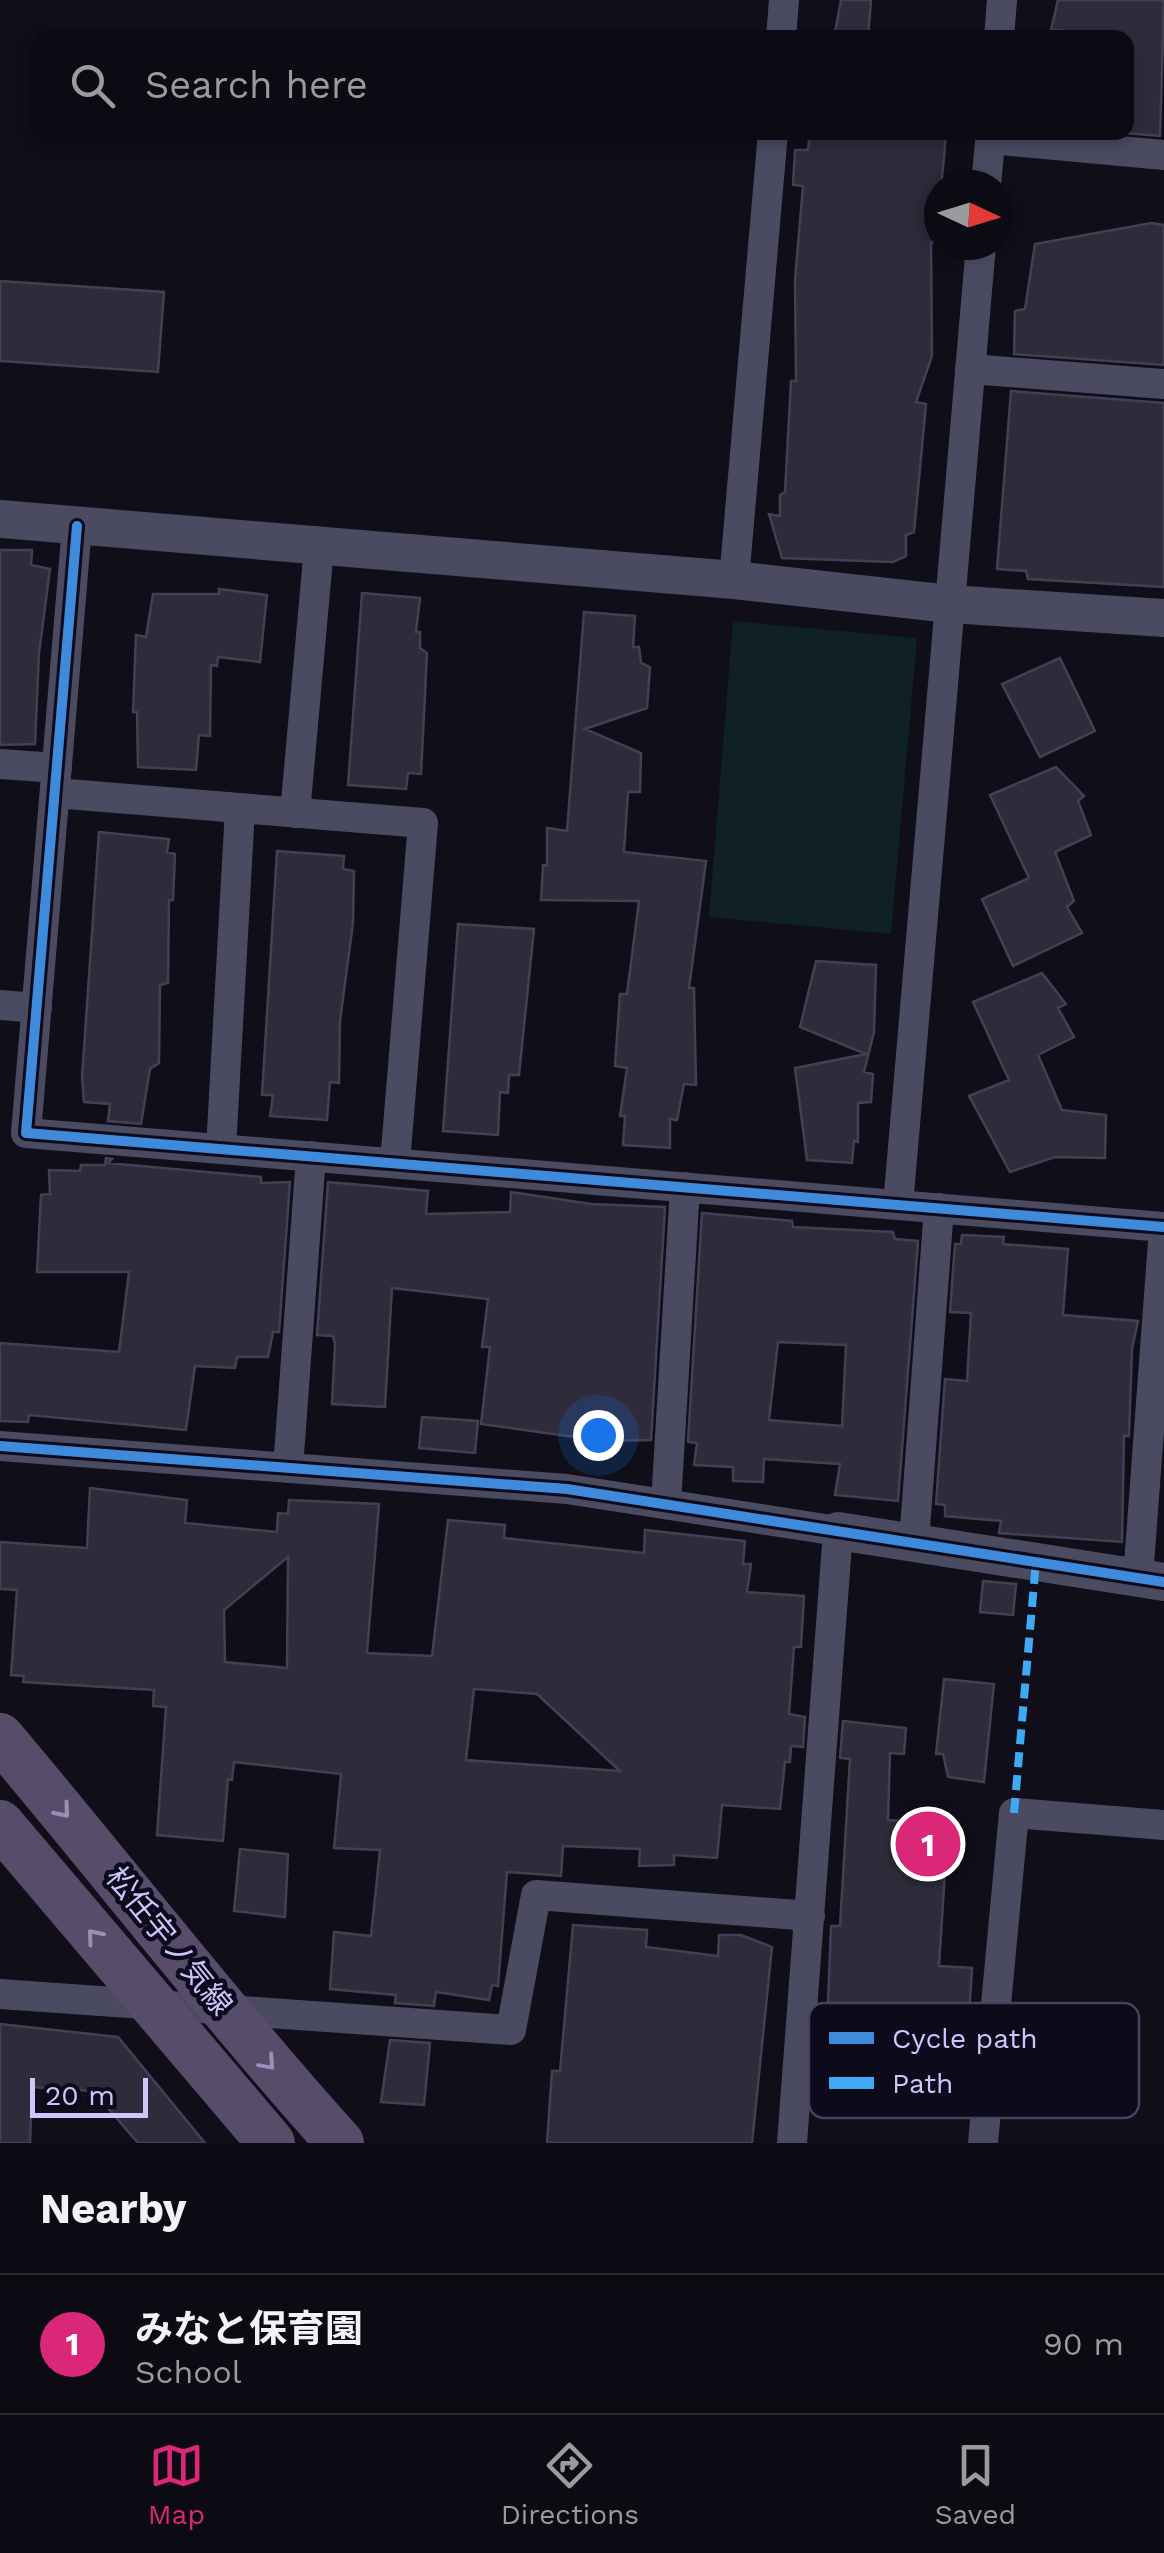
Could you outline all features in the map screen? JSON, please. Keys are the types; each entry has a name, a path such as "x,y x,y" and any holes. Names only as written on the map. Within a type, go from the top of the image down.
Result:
{"main road":[{"name":"松任宇ノ気線","path":"0,1737 226,2012 340,2143"},
{"name":"松任宇ノ気線","path":"0,1824 271,2143"}],"street":[{"path":"782,30 784,0"},
{"path":"1000,30 1002,0"},
{"path":"734,580 772,140"},
{"path":"988,170 991,140"},
{"path":"1027,140 1164,155"},
{"path":"898,1205 980,260"},
{"path":"970,369 1164,384"},
{"path":"0,519 734,580 950,604 1164,618"},
{"path":"0,1446 566,1489 1151,1580 1164,1227 13,1132 36,1008 78,526"},
{"path":"296,813 318,548"},
{"path":"0,764 56,780 240,808 423,824 394,1163"},
{"path":"221,1149 240,808"},
{"path":"0,1004 36,1008"},
{"path":"288,1468 311,1156"},
{"path":"666,1504 685,1187"},
{"path":"914,1542 939,1208"},
{"path":"792,2143 838,1531"},
{"path":"996,2003 1014,1813 1164,1826"},
{"path":"0,1994 510,2030 536,1895 810,1916"},
{"path":"800,2060 809,2061"},
{"path":"983,2143 985,2118"}],"shaded area":[{"path":"733,621 917,638 891,934 709,917"}],"building":[{"path":"841,0 871,0 869,30 835,30"},
{"path":"1058,0 1164,0 1160,136 1134,134 1134,30 1051,30"},
{"path":"809,140 946,140 943,170 924,170 924,260 931,260 932,356 916,402 926,404 914,532 906,535 906,556 893,562 782,558 769,514 780,516 780,495 785,492 791,381 796,381 795,280 803,186 793,185 795,150 808,150"},
{"path":"1151,223 1164,225 1164,365 1014,354 1015,311 1025,309 1035,244"},
{"path":"0,281 164,292 158,372 0,361"},
{"path":"1011,391 1164,403 1164,587 1028,579 1026,571 997,569"},
{"path":"0,550 32,550 31,565 50,569 39,653 35,744 0,745"},
{"path":"219,589 267,595 260,662 218,657 217,666 211,665 210,736 199,735 196,770 138,767 137,712 133,712 136,635 146,637 153,594 219,594"},
{"path":"362,593 420,598 416,632 420,632 420,648 427,653 421,774 408,773 406,789 348,785"},
{"path":"584,612 635,616 633,647 639,647 641,663 650,667 647,708 585,729 641,753 640,792 628,792 624,852 706,861 689,988 694,988 696,1085 684,1084 677,1120 670,1119 670,1148 623,1145 625,1116 620,1116 627,1068 615,1066 620,994 627,994 639,901 541,900 543,865 547,866 547,828 567,831"},
{"path":"1060,658 1095,731 1040,757 1002,684"},
{"path":"1056,767 1084,796 1078,801 1091,835 1055,852 1074,901 1067,907 1082,933 1013,966 982,899 1029,878 990,795"},
{"path":"99,832 169,839 167,852 175,854 173,900 169,900 168,983 160,985 159,1063 150,1069 141,1124 108,1121 110,1104 84,1102 82,1077"},
{"path":"277,851 344,856 343,869 354,871 353,923 340,1021 339,1083 330,1082 327,1120 270,1116 273,1095 262,1095"},
{"path":"458,924 534,929 519,1075 509,1075 508,1093 500,1092 498,1135 443,1131"},
{"path":"816,961 876,965 874,1032 864,1072 873,1074 871,1102 858,1103 858,1142 854,1141 852,1163 807,1160 795,1068 866,1054 800,1027"},
{"path":"1042,973 1066,1004 1058,1008 1074,1037 1038,1055 1062,1110 1106,1115 1105,1158 1055,1157 1010,1172 969,1096 1009,1080 973,1002"},
{"path":"106,1158 112,1159 108,1163 261,1177 261,1183 290,1182 279,1332 273,1332 268,1357 237,1357 235,1368 195,1366 186,1430 29,1415 28,1422 0,1421 0,1343 119,1352 129,1272 37,1272 41,1195 50,1194 49,1170 80,1171 81,1165 105,1165"},
{"path":"328,1182 428,1191 426,1214 510,1212 511,1192 591,1204 665,1207 651,1440 603,1441 481,1424 490,1347 482,1347 488,1299 392,1288 385,1407 332,1404 335,1344 333,1336 317,1335"},
{"path":"702,1213 792,1221 793,1227 893,1232 895,1239 918,1241 898,1501 835,1495 840,1464 764,1459 763,1482 733,1481 733,1467 694,1465 697,1443 688,1442","holes":["778,1342 846,1345 842,1426 769,1420"]},
{"path":"962,1235 1004,1237 1003,1244 1068,1249 1063,1315 1138,1321 1132,1349 1129,1436 1124,1436 1122,1542 999,1533 1001,1521 945,1516 945,1505 936,1504 945,1379 967,1381 971,1313 950,1312 955,1244 961,1244"},
{"path":"422,1417 478,1421 475,1453 419,1448"},
{"path":"90,1488 187,1500 185,1523 277,1532 278,1513 288,1514 289,1500 379,1504 367,1653 432,1656 448,1520 505,1525 504,1538 644,1553 645,1530 745,1541 743,1564 751,1564 747,1592 804,1596 801,1647 794,1647 789,1714 805,1717 803,1747 791,1746 790,1762 785,1762 780,1809 722,1805 717,1858 674,1855 674,1865 639,1866 640,1849 563,1846 561,1876 507,1872 498,1986 492,1985 489,2000 436,1992 434,2006 395,2003 396,1995 330,1989 334,1932 371,1936 380,1850 334,1848 341,1774 234,1762 232,1780 228,1779 223,1841 157,1835 166,1707 153,1706 154,1690 23,1682 24,1676 11,1675 17,1590 0,1589 0,1542 87,1548","holes":["288,1557 287,1668 225,1662 224,1610","474,1689 537,1694 620,1771 466,1760"]},
{"path":"983,1581 1016,1584 1013,1615 980,1612"},
{"path":"944,1679 994,1684 984,1782 948,1777 943,1754 936,1754"},
{"path":"843,1721 906,1728 904,1754 890,1753 888,1820 948,1824 939,1966 972,1968 970,2003 828,2003 831,1926 840,1926 850,1759 840,1758"},
{"path":"240,1849 288,1854 285,1917 234,1911"},
{"path":"573,1925 647,1930 646,1947 718,1956 719,1935 741,1935 772,1947 752,2143 547,2143 552,2071 560,2071"},
{"path":"0,2024 118,2037 205,2143 138,2143 93,2091 32,2087 30,2143 0,2143"},
{"path":"390,2040 430,2043 424,2105 381,2102"}],"marked path":[{"path":"1014,1813 1036,1561"}],"cycle path":[{"path":"77,526 26,1133 1164,1227"},
{"path":"0,1446 567,1489 1164,1582"}],"place":[{"name":"みなと保育園","path":"928,1844"}]}
